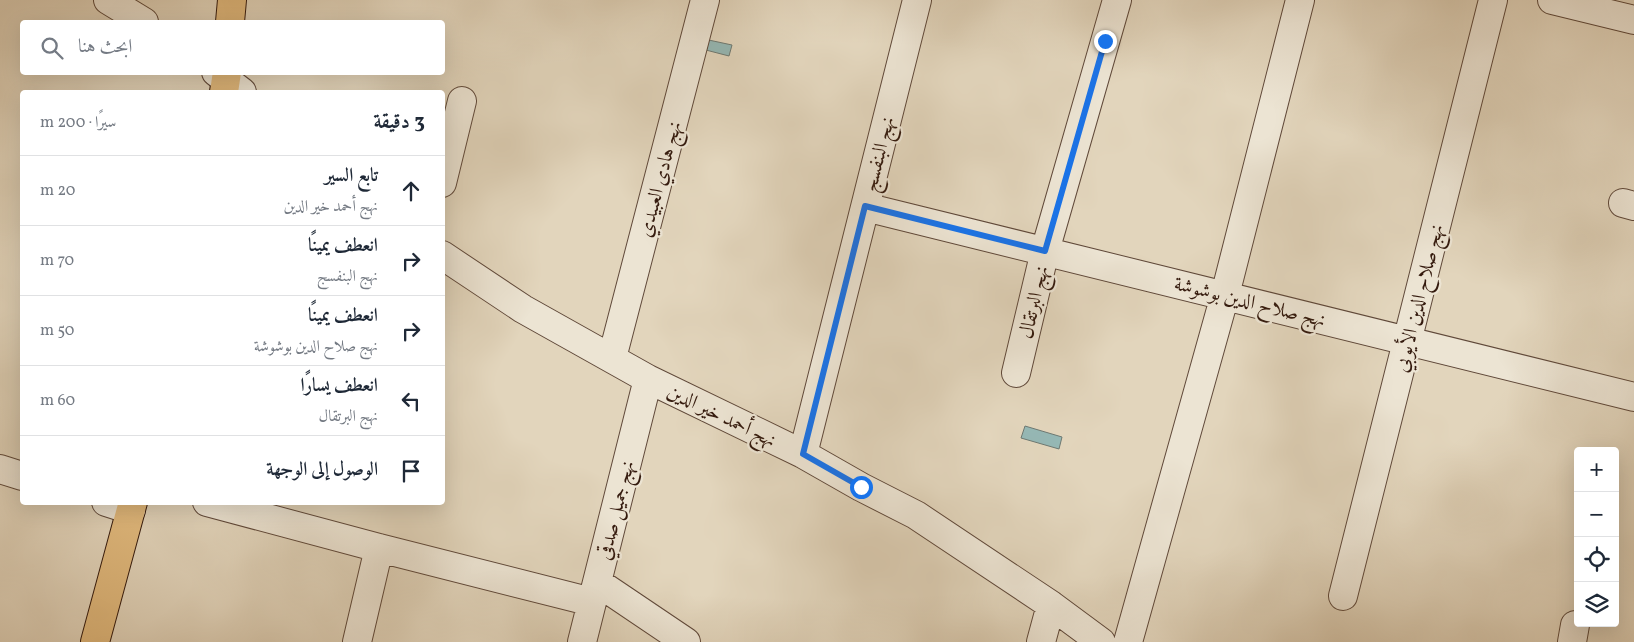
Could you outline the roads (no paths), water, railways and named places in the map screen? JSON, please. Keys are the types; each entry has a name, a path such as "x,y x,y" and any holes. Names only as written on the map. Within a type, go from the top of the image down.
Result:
{"main road":[{"path":"230,20 232,0"},
{"path":"95,642 123,505"}],"street":[{"path":"108,0 141,20"},
{"name":"نهج هادي العبيدي","path":"612,358 705,0"},
{"name":"نهج البنفسج","path":"803,454 917,0"},
{"name":"نهج البرتقال","path":"1016,373 1045,251 1117,0"},
{"path":"1128,642 1225,295 1300,0"},
{"name":"نهج صلاح الدين الأيوبي","path":"1343,596 1493,0"},
{"path":"1552,0 1634,20"},
{"path":"445,171 462,101"},
{"name":"نهج صلاح الدين بوشوشة","path":"865,206 1634,397"},
{"name":"نهج أحمد خير الدين","path":"445,257 523,309 648,378 803,454 861,487 916,514 1101,642"},
{"name":"نهج جميل صدقي","path":"582,642 648,378"},
{"path":"0,469 20,475"},
{"path":"218,505 379,548 594,592 686,642"},
{"path":"357,642 379,548"},
{"path":"1041,642 1051,606"}],"water":[{"path":"704,39 732,45 729,56 702,49"},
{"path":"1025,426 1062,437 1059,449 1021,438"}]}
